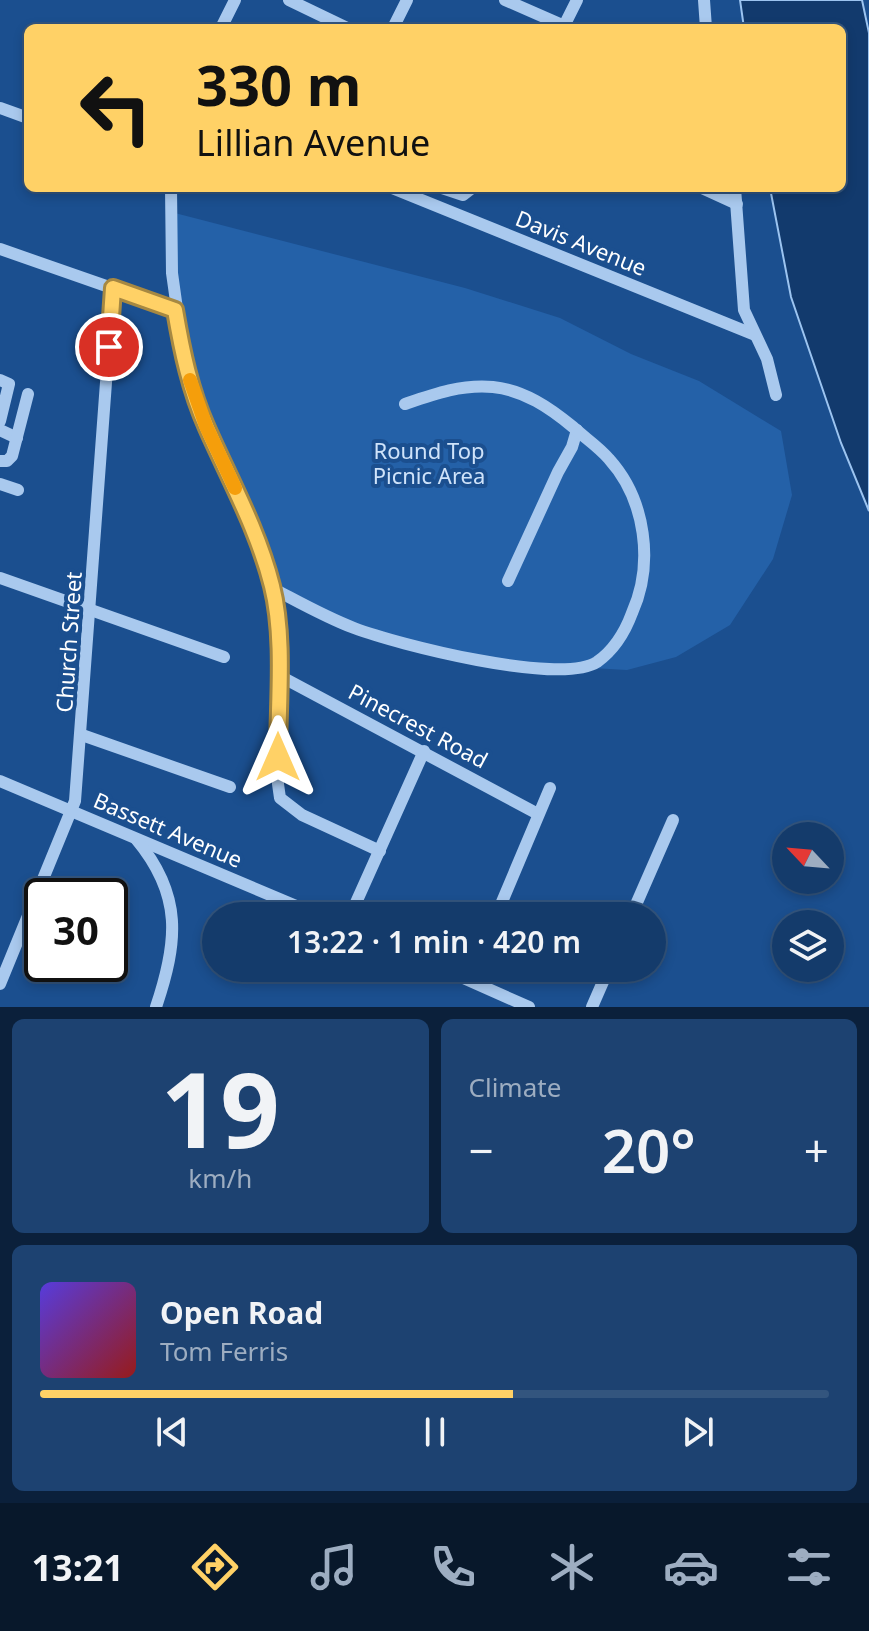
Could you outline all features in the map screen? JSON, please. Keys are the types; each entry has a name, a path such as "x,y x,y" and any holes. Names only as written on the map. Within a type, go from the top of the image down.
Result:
{"street":[{"path":"223,24 235,0"},
{"path":"289,0 339,24"},
{"path":"395,24 407,0"},
{"path":"505,0 559,24"},
{"path":"567,24 577,0"},
{"path":"704,0 706,24"},
{"path":"0,108 24,117"},
{"path":"171,192 172,273 185,366 195,398 247,514 272,588 277,620 280,798 302,815 380,851"},
{"name":"Davis Avenue","path":"402,192 755,335"},
{"path":"711,192 737,204"},
{"path":"736,192 744,310 774,379 776,395"},
{"path":"0,249 175,310"},
{"name":"Church Street","path":"0,984 73,811 82,735 113,288"},
{"path":"0,380 9,384 0,421"},
{"path":"272,588 314,610 380,636 455,654 536,668 580,668 595,663 619,639 638,598 645,562 636,506 620,473 602,452 539,402 519,393 494,387 446,390 405,404"},
{"path":"0,461 7,461 12,456 28,394"},
{"path":"0,430 17,438"},
{"path":"508,581 572,447 577,430"},
{"path":"0,484 18,490"},
{"path":"0,578 224,657"},
{"name":"Pinecrest Road","path":"278,675 538,814"},
{"path":"82,735 230,787"},
{"path":"356,902 424,751"},
{"name":"Bassett Avenue","path":"0,781 287,902"},
{"path":"502,902 550,788"},
{"path":"637,902 673,820"},
{"path":"134,837 151,858 170,897 172,952 156,1007"},
{"path":"485,982 529,1007"},
{"path":"592,1007 603,982"}],"green space":[{"name":"Round Top Picnic Area","path":"171,212 465,288 560,318 631,354 699,381 781,431 792,495 773,559 730,625 676,657 627,670 503,663 380,636 272,588 206,426 175,310"}],"shaded area":[{"path":"740,0 862,0 869,33 869,511 841,443 791,297 771,192 846,192 846,24 743,24"}],"slow traffic":[{"path":"190,380 206,426 235,488"}],"route":[{"path":"109,347 113,288 175,310 185,366 195,398 258,540 272,588 278,643 278,757"}]}
